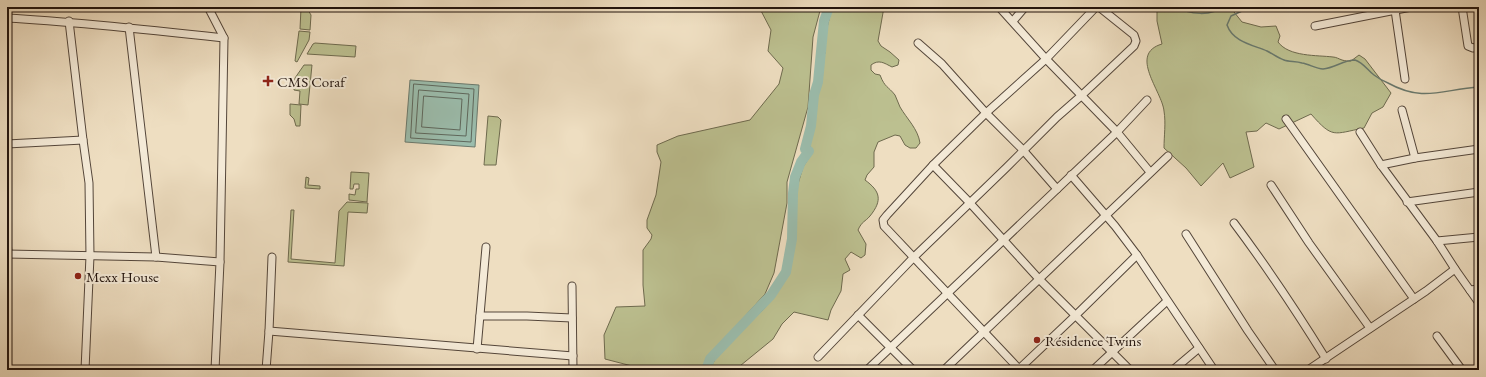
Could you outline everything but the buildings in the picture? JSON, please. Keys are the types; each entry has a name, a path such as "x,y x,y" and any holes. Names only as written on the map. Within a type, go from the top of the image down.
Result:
{"street":[{"path":"208,7 224,38 220,262 215,370"},
{"path":"999,7 1046,59 1116,132 1150,172"},
{"path":"1012,21 1025,7"},
{"path":"818,357 858,314 914,257 969,202 1057,117 1134,46 1136,41 1134,35 1098,7 1046,59 986,113 933,164 886,214 883,220 884,226 914,257 948,293 982,332 1019,370 1136,255"},
{"path":"1315,26 1411,7"},
{"path":"1462,7 1468,46 1479,47"},
{"path":"1394,10 1406,79"},
{"path":"7,18 69,21 224,38"},
{"path":"69,21 89,182 90,256 85,370"},
{"path":"130,27 156,257"},
{"path":"918,43 942,64 986,113 1023,150 1057,189"},
{"path":"867,370 1057,189 1147,100"},
{"path":"1402,110 1415,158"},
{"path":"1286,119 1414,299"},
{"path":"1360,132 1381,165 1437,241 1479,303"},
{"path":"7,144 83,140"},
{"path":"1381,165 1415,158 1479,149"},
{"path":"944,370 982,332 1168,156"},
{"path":"933,164 1039,279 1130,370"},
{"path":"1070,175 1105,215 1136,255 1214,370"},
{"path":"1270,184 1309,243 1370,328"},
{"path":"1407,202 1479,192"},
{"path":"1234,224 1258,255 1326,359"},
{"path":"1186,234 1248,331 1275,370"},
{"path":"1437,241 1479,237"},
{"path":"7,239 8,254 156,257 220,262"},
{"path":"477,350 486,247"},
{"path":"266,370 272,257"},
{"path":"1308,370 1414,299 1455,269"},
{"path":"572,286 573,370"},
{"path":"1470,290 1479,289"},
{"path":"1093,370 1167,301"},
{"path":"858,314 913,370"},
{"path":"480,316 572,318"},
{"path":"269,331 477,350 573,356"},
{"path":"1437,336 1462,370"},
{"path":"1173,370 1199,348"}],"green space":[{"path":"759,7 821,7 813,37 808,107 787,182 787,203 774,273 765,294 711,354 704,370 633,370 632,366 605,359 604,335 616,307 645,306 643,285 643,250 651,239 652,235 647,228 647,220 656,195 661,162 657,152 657,145 678,136 750,120 779,84 783,68 768,51 771,30"},
{"path":"832,7 884,7 878,41 881,46 899,60 898,65 892,67 882,62 877,62 871,65 871,70 875,74 880,75 885,85 895,95 900,107 917,133 920,143 916,148 910,148 905,145 900,136 895,135 878,142 874,152 874,167 867,175 865,180 877,192 877,205 858,230 866,244 865,255 861,258 851,252 845,259 850,270 843,274 841,291 831,310 828,320 794,312 782,324 773,339 735,370 709,370 717,356 739,332 763,310 782,285 791,265 796,236 795,194 803,167 812,153 809,143 814,128 817,94 821,82 823,58 825,53 826,32"},
{"path":"1157,7 1230,7 1242,22 1261,27 1276,26 1280,36 1278,42 1283,47 1296,53 1334,57 1346,61 1351,61 1359,55 1365,59 1391,93 1383,107 1372,113 1364,128 1334,133 1324,128 1311,114 1279,129 1266,123 1257,131 1246,132 1254,167 1230,178 1223,163 1201,186 1186,168 1164,148 1164,111 1147,64 1148,56 1152,49 1162,44 1157,21"},
{"path":"301,8 308,10 311,15 310,30 300,29"},
{"path":"299,31 310,32 309,40 297,62 295,61"},
{"path":"315,43 356,46 355,57 307,54"},
{"path":"304,65 312,65 308,105 299,104 300,91 294,90 295,78"},
{"path":"290,104 301,105 300,126 296,126 294,119 290,115"},
{"path":"488,116 498,117 501,120 496,165 484,165"},
{"path":"351,172 369,173 367,202 349,200 349,194 355,195 356,189 359,189 359,184 354,184 353,189 350,189"},
{"path":"306,177 309,178 308,185 320,186 320,189 305,188"},
{"path":"347,202 368,203 367,213 348,212 344,266 288,262 291,210 294,210 291,259 335,263 339,211"}],"water":[{"path":"410,80 479,85 475,147 405,142"}],"waterway":[{"path":"706,370 710,359 771,295 786,272 792,239 793,193 795,177 801,162 809,151 805,149 811,126 814,95 818,82 824,21 829,7"},
{"path":"1178,7 1182,10 1194,13 1213,12 1222,7"},
{"path":"1244,7 1242,11 1231,16 1227,25 1230,31 1244,42 1267,51 1284,60 1300,62 1323,69 1347,61 1355,60 1381,79 1401,89 1423,94 1479,87"}],"place":[{"name":"CMS Coraf","path":"268,81"},
{"name":"Mexx House","path":"78,276"},
{"name":"Résidence Twins","path":"1037,340"}]}
